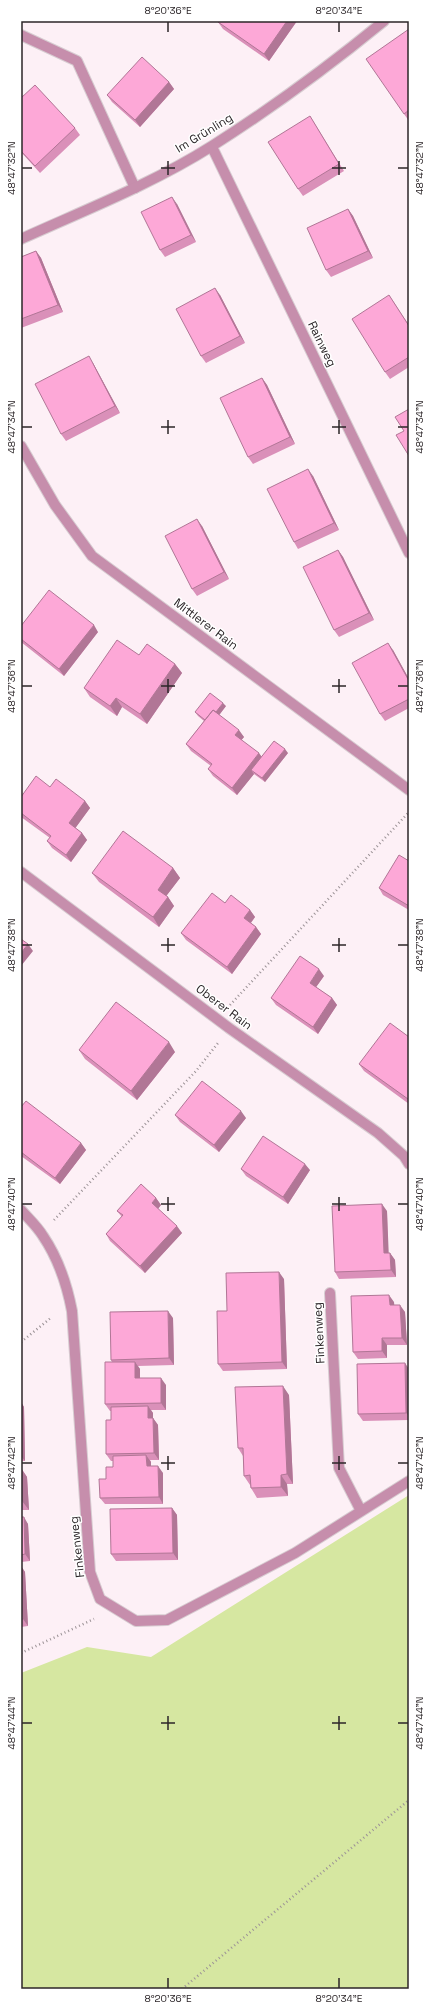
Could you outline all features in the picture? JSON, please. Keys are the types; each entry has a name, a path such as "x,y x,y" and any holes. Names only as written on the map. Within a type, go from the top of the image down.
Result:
{"street":[{"name":"Im Grünling","path":"21,238 135,188 212,146 327,68 384,21"},
{"path":"21,35 76,61 135,188"},
{"name":"Rainweg","path":"212,146 409,553"},
{"name":"Mittlerer Rain","path":"21,446 55,505 92,556 409,790"},
{"name":"Oberer Rain","path":"21,872 229,1028 378,1133 404,1156 409,1164"},
{"name":"Finkenweg","path":"21,1210 43,1234 54,1253 69,1296 72,1311 90,1572 100,1599 136,1621 167,1620 295,1552 409,1481"},
{"name":"Finkenweg","path":"330,1293 339,1468 361,1511"}],"path":[{"path":"235,999 409,812"},
{"path":"61,1212 196,1071 229,1028"},
{"path":"21,1342 41,1327"},
{"path":"21,1652 117,1608"},
{"path":"182,1989 409,1800"}],"green space":[{"path":"409,1495 409,1989 21,1989 21,1673 87,1647 151,1657"}],"building":[{"path":"218,21 287,21 264,54"},
{"path":"409,29 409,110 404,114 366,59"},
{"path":"142,57 169,82 135,120 107,95"},
{"path":"35,85 75,128 35,166 21,151 21,98"},
{"path":"310,116 339,164 298,189 268,142"},
{"path":"172,197 191,235 160,250 141,212"},
{"path":"348,209 368,251 326,270 307,228"},
{"path":"36,251 58,305 21,319 21,257"},
{"path":"215,288 240,336 201,356 176,309"},
{"path":"389,295 409,326 409,357 385,372 352,319"},
{"path":"89,356 115,406 61,434 35,384"},
{"path":"262,378 290,437 248,457 220,398"},
{"path":"409,409 409,456 396,435 404,431 395,417"},
{"path":"308,469 334,523 294,542 267,489"},
{"path":"197,519 224,572 192,589 165,536"},
{"path":"338,550 369,613 334,630 303,567"},
{"path":"49,590 94,625 59,669 21,639 21,626"},
{"path":"117,640 139,655 147,644 175,664 140,714 116,698 110,706 84,688"},
{"path":"388,643 409,681 409,699 380,714 352,663"},
{"path":"210,693 223,703 216,712 213,710 205,720 195,712"},
{"path":"213,710 239,730 235,735 259,753 232,788 208,769 212,764 186,744"},
{"path":"274,741 285,749 262,778 251,770"},
{"path":"36,776 50,787 56,779 85,801 69,823 82,833 66,855 47,841 51,836 21,813 21,797"},
{"path":"123,831 173,868 158,890 168,897 153,917 92,873"},
{"path":"399,855 409,861 409,906 379,888"},
{"path":"212,893 225,903 231,895 250,910 244,918 256,927 227,967 181,933"},
{"path":"21,939 28,944 21,953"},
{"path":"300,956 319,969 310,983 332,998 313,1027 271,998"},
{"path":"116,1002 169,1042 131,1091 79,1050"},
{"path":"390,1023 409,1037 408,1099 359,1064"},
{"path":"202,1081 241,1111 214,1145 175,1115"},
{"path":"26,1101 81,1143 55,1178 21,1152 21,1107"},
{"path":"263,1136 305,1164 283,1197 241,1169"},
{"path":"141,1184 156,1198 152,1203 177,1226 140,1266 106,1234 123,1215 117,1211"},
{"path":"382,1204 384,1253 390,1253 391,1270 335,1272 332,1206"},
{"path":"279,1272 282,1362 218,1364 217,1311 227,1311 226,1273"},
{"path":"389,1295 390,1305 400,1305 402,1338 382,1338 382,1351 353,1352 351,1296"},
{"path":"168,1311 169,1358 111,1360 110,1312"},
{"path":"105,1362 135,1362 135,1378 161,1378 161,1403 105,1404"},
{"path":"405,1363 406,1413 358,1414 357,1364"},
{"path":"283,1386 287,1474 281,1475 281,1487 251,1488 250,1475 244,1476 243,1448 238,1448 235,1387"},
{"path":"148,1406 148,1418 153,1418 154,1453 106,1454 106,1420 111,1420 111,1407"},
{"path":"146,1455 147,1466 158,1466 159,1497 100,1498 99,1479 106,1479 106,1467 113,1467 113,1456"},
{"path":"21,1473 22,1501 21,1501"},
{"path":"172,1508 173,1553 111,1554 110,1509"},
{"path":"21,1517 24,1517 25,1554 21,1555"},
{"path":"21,1577 23,1619 21,1619"}]}
